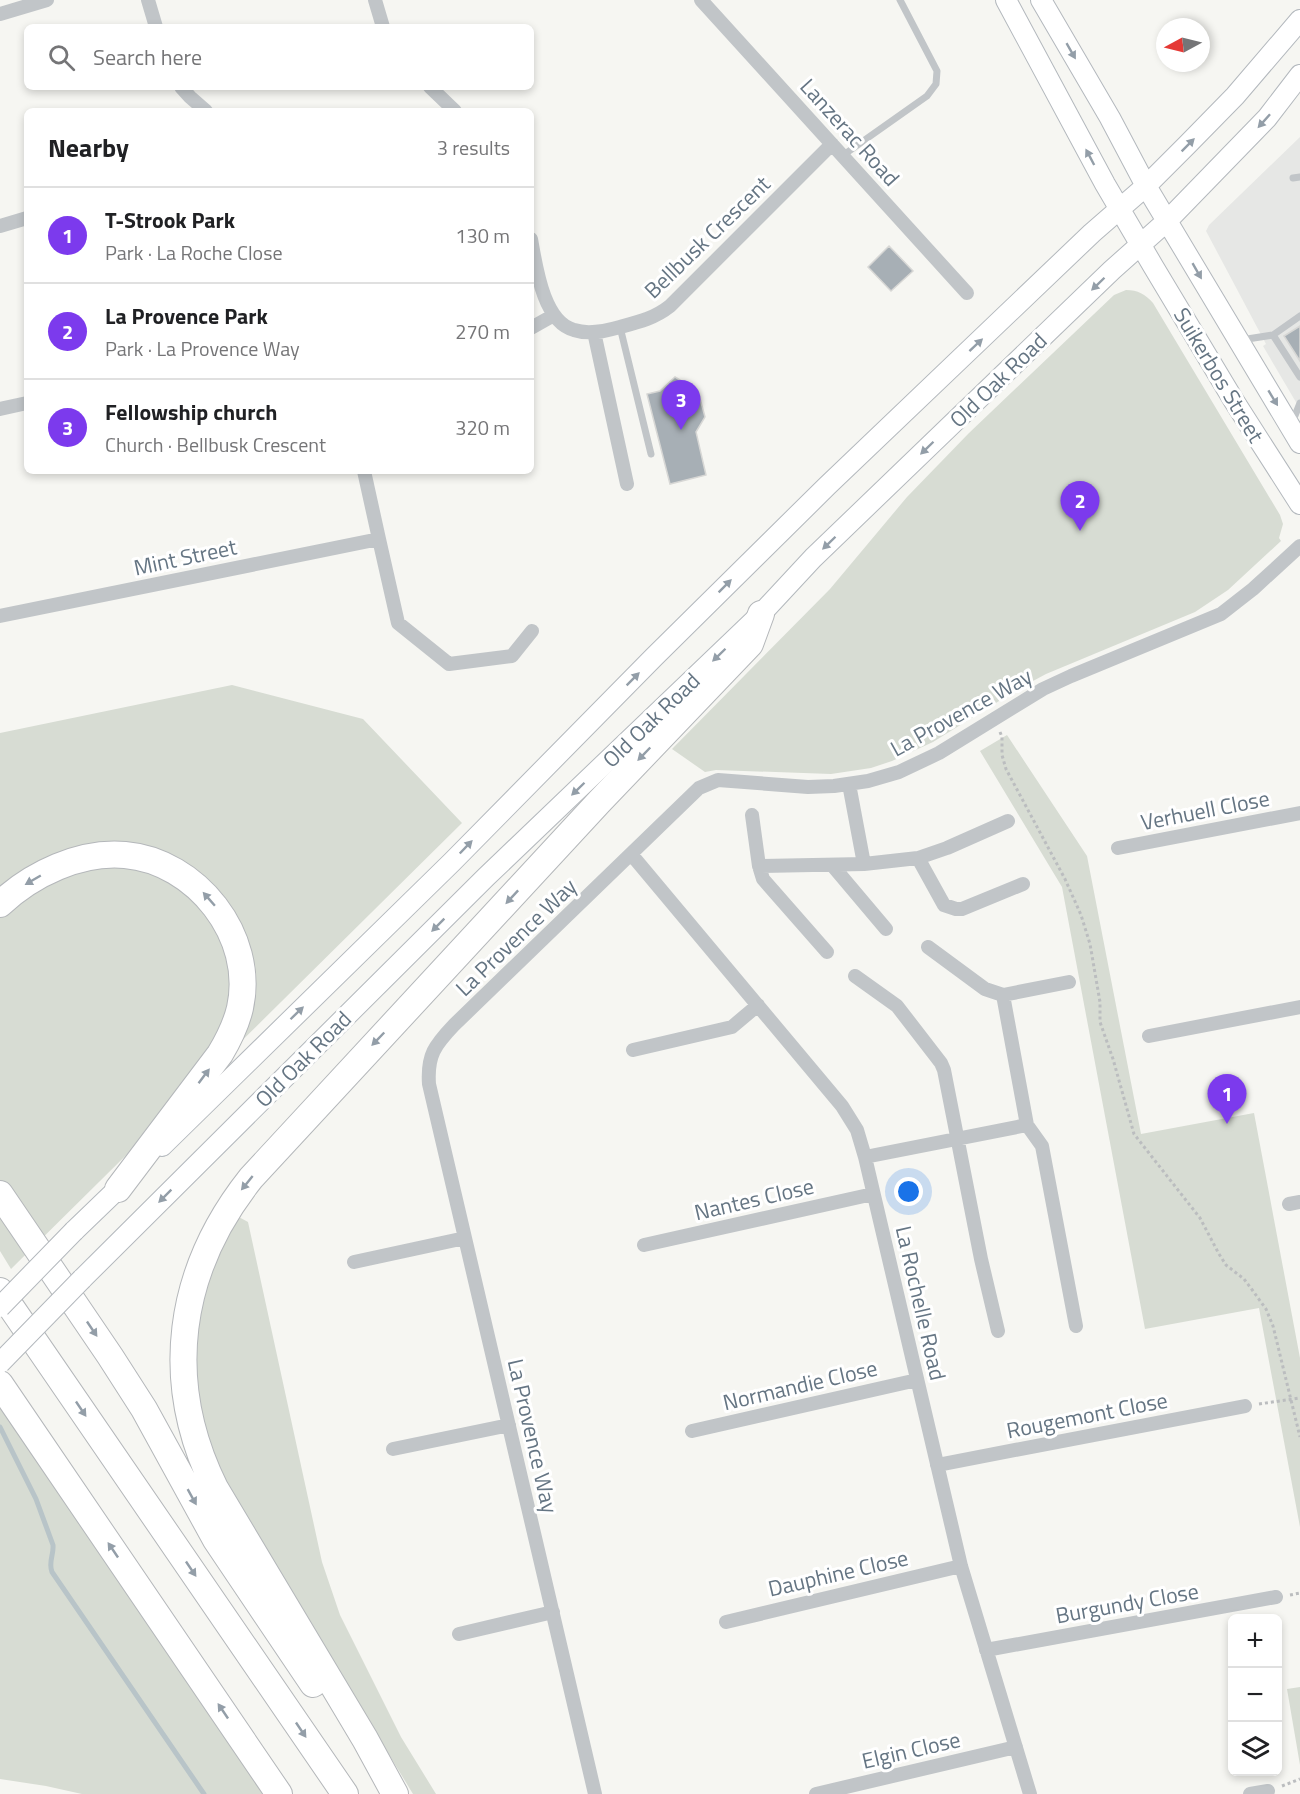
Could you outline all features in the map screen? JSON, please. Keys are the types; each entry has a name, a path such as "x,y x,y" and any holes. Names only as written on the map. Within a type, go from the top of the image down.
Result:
{"highway":[{"path":"394,1794 365,1739 215,1488 203,1464 187,1410 184,1376 184,1346 191,1292 202,1258 214,1233 234,1199 251,1178 599,802 750,644 761,614"},
{"path":"0,904 33,879 71,862 88,857 124,854 166,865 194,883 218,909 233,940 241,970 242,988 241,1006 234,1030 220,1054 118,1189"},
{"path":"0,1194 144,1409 216,1540 361,1753 394,1794"},
{"path":"0,1291 345,1794"},
{"path":"0,1384 279,1794"}],"main road":[{"name":"Suikerbos Street","path":"1006,0 1105,184 1234,401 1300,504"},
{"name":"Suikerbos Street","path":"1041,0 1110,118 1146,186 1295,435"},
{"name":"Old Oak Road","path":"0,1307 74,1231 452,862 784,527 1119,208 1146,186 1235,96 1300,20"},
{"name":"Old Oak Road","path":"0,1363 486,876 761,614 813,558 1140,243 1167,220 1267,118 1300,75"}],"street":[{"path":"0,14 47,0"},
{"path":"148,0 155,24"},
{"path":"375,0 382,24"},
{"name":"Lanzerac Road","path":"701,0 967,293"},
{"path":"184,90 203,108"},
{"path":"433,90 452,108"},
{"name":"Bellbusk Crescent","path":"554,315 561,323 574,330 594,332 651,318 670,306 832,144"},
{"path":"0,226 24,219"},
{"path":"534,252 543,291 554,315 534,326"},
{"path":"594,332 627,484"},
{"path":"0,409 24,404"},
{"path":"365,474 398,623 448,664 512,656 532,631"},
{"name":"Mint Street","path":"0,616 379,539"},
{"name":"La Provence Way","path":"596,1794 429,1084 429,1064 435,1046 699,788 712,782 726,780 808,787 849,784 876,779 913,766 1032,695 1071,676 1221,614 1247,595 1300,546"},
{"path":"849,784 864,864"},
{"name":"Verhuell Close","path":"1118,848 1300,813"},
{"path":"752,815 759,866 766,885 827,952"},
{"path":"759,866 864,864 918,858 1008,821"},
{"name":"La Rochelle Road","path":"632,854 848,1114 857,1130 961,1566 1030,1794"},
{"path":"918,858 944,905 956,909 1023,884"},
{"path":"832,865 886,929"},
{"path":"928,947 985,989 1003,995 1069,982"},
{"path":"855,976 897,1006 942,1065 981,1259 998,1331"},
{"path":"1003,995 1027,1125 1042,1146 1076,1326"},
{"path":"633,1050 732,1027 758,1005"},
{"path":"1149,1036 1300,1007"},
{"path":"865,1157 1027,1125"},
{"name":"Nantes Close","path":"644,1245 873,1194"},
{"path":"354,1262 465,1238"},
{"name":"Normandie Close","path":"692,1431 917,1380"},
{"name":"Rougemont Close","path":"937,1465 1245,1406"},
{"path":"393,1449 509,1425"},
{"name":"Dauphine Close","path":"726,1622 961,1566"},
{"name":"Burgundy Close","path":"986,1650 1276,1597"},
{"path":"459,1634 553,1612"},
{"name":"Elgin Close","path":"816,1794 1016,1747"},
{"path":"1250,1794 1268,1791"}],"lane":[{"path":"842,156 927,96 936,84 937,71 900,0"},
{"path":"1238,340 1273,335 1300,316"},
{"path":"620,327 651,454"},
{"path":"1273,335 1300,378"},
{"path":"1295,435 1300,403"}],"path":[{"path":"994,718 1002,737 1002,755 1006,769 1065,879 1081,915 1092,956 1100,1002 1100,1022 1134,1134 1200,1218 1226,1265 1244,1279 1266,1310 1273,1326 1300,1437"},
{"path":"1245,1406 1300,1398"},
{"path":"1268,1791 1300,1779"}],"shaded area":[{"path":"1300,137 1300,409 1263,346 1266,344 1206,231 1209,225"},
{"path":"1126,290 1141,293 1153,303 1280,515 1283,524 1279,538 1281,541 1228,590 1195,612 1046,674 933,742 892,761 871,768 831,774 716,770 705,772 672,749 830,589 907,497 969,433 1114,295"},
{"path":"232,685 363,719 462,823 11,1269 0,1251 0,733"},
{"path":"1007,735 1087,856 1141,1134 1254,1113 1300,1358 1300,1527 1259,1308 1145,1329 1062,887 980,751"},
{"path":"237,1216 248,1222 322,1562 340,1615 401,1737 436,1794 413,1794 235,1502 212,1456 198,1402 195,1350 205,1285"},
{"path":"0,1405 265,1794 82,1794 0,1779"},
{"path":"1300,1687 1300,1765 1287,1689"}],"building":[{"path":"889,246 913,271 891,291 868,267"},
{"path":"1300,326 1300,361 1284,336"},
{"path":"675,377 698,391 705,417 696,432 706,475 670,484 647,394 660,391"}],"waterway":[{"path":"0,1427 36,1499 53,1545 52,1572 204,1794"}],"place":[{"name":"Fellowship church","path":"681,430"},
{"name":"La Provence Park","path":"1080,531"},
{"name":"T-Strook Park","path":"1227,1124"}]}
